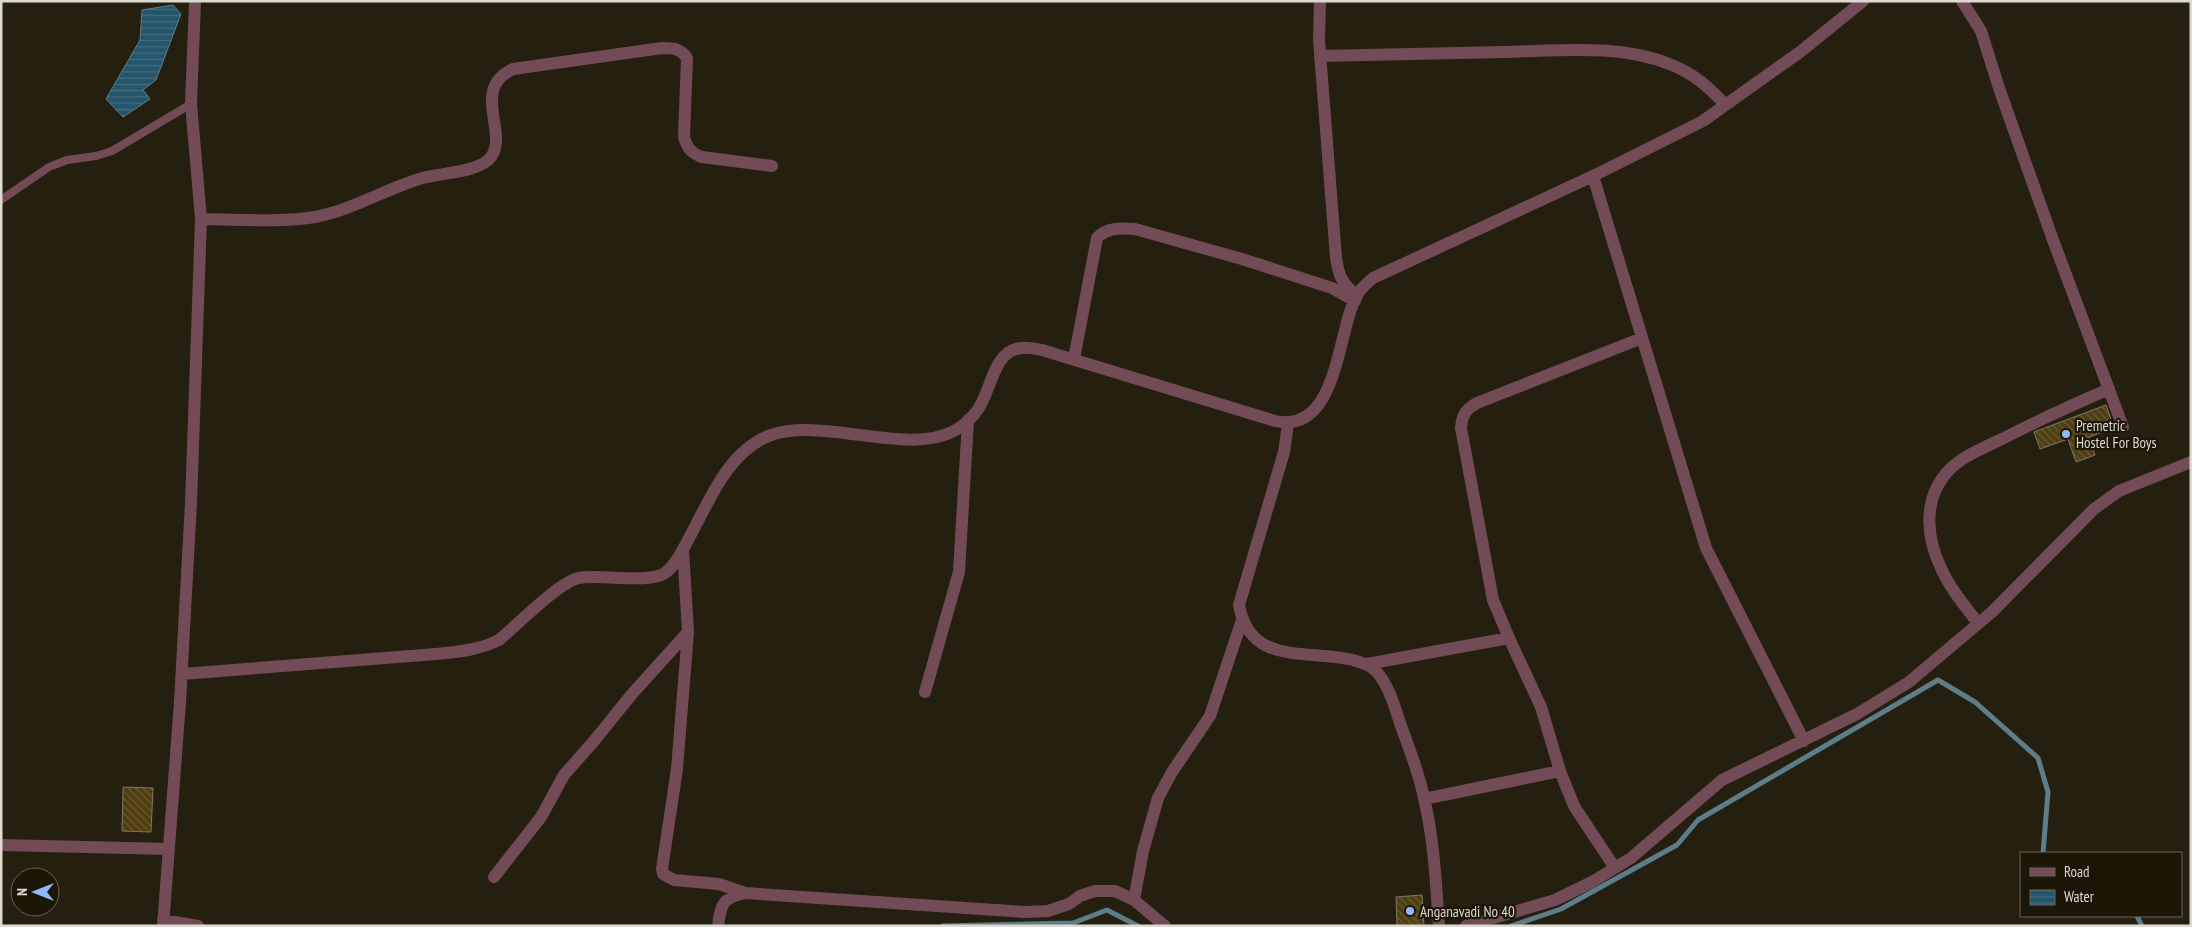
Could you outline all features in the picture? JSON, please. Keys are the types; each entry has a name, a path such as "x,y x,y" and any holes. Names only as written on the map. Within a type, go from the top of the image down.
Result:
{"street":[{"path":"195,1 191,104 201,219 191,503 182,674 163,923 198,926"},
{"path":"1320,1 1319,40 1336,258 1339,273 1344,284 1356,298"},
{"path":"182,674 436,654 479,648 499,640 571,580 587,577 658,576 666,572 683,550 731,465 743,452 757,442 788,431 912,439 936,437 954,431 979,408 1000,359 1007,353 1030,347 1288,424 1296,422 1308,413 1327,390 1340,356 1346,328 1356,298 1364,285 1373,278 1593,176 1703,121 1800,52 1863,1"},
{"path":"1962,1 1981,31 2046,221 2123,427"},
{"path":"201,219 270,220 314,217 346,208 419,179 472,168 490,158 494,150 492,101 496,80 503,74 513,69 662,48 682,51 687,58 684,137 687,147 692,154 772,166"},
{"path":"1320,56 1567,50 1612,51 1645,56 1672,65 1699,78 1726,105"},
{"path":"1593,176 1706,548 1804,741"},
{"path":"1074,359 1098,238 1106,231 1119,228 1135,229 1242,259 1332,288 1356,298"},
{"path":"1615,868 1574,806 1560,771 1541,707 1509,638 1494,600 1464,444 1461,418 1468,408 1477,403 1642,338"},
{"path":"1978,623 1949,583 1937,558 1928,519 1929,506 1936,488 1946,475 1964,458 2047,416 2109,389"},
{"path":"925,692 958,572 968,420"},
{"path":"1288,424 1284,452 1239,605 1242,620 1247,631 1264,646 1347,659 1367,664 1376,670 1395,708 1424,799 1432,844 1439,926"},
{"path":"1466,926 1555,900 1592,882 1631,858 1722,780 1857,714 1909,682 1992,612 2094,509 2118,491 2191,462"},
{"path":"683,550 688,632 677,768 662,869 663,874 674,880 719,884 745,893 1024,912 1048,911 1069,904 1080,896 1096,891 1115,891 1134,900 1165,926"},
{"path":"1134,900 1143,851 1158,798 1172,772 1210,716 1242,620"},
{"path":"494,877 541,816 564,775 632,694 688,632"},
{"path":"1367,664 1509,638"},
{"path":"1424,799 1560,771"},
{"path":"1,845 169,849"},
{"path":"718,926 721,906 725,900 745,893"}],"lane":[{"path":"1,200 49,167 67,160 112,152 191,104"}],"water":[{"path":"173,5 181,14 156,80 143,90 150,99 123,117 106,99 140,40 142,10"}],"building":[{"name":"Premetric Hostel For Boys","path":"2106,405 2114,428 2089,437 2095,455 2076,462 2068,439 2040,449 2034,432"},
{"path":"123,787 153,788 151,832 122,831"},
{"name":"Anganavadi No 40","path":"1422,895 1424,926 1397,926 1396,897"}],"waterway":[{"path":"1511,926 1561,909 1677,845 1698,820 1938,680 1975,702 2038,758 2048,792 2043,852"},
{"path":"942,926 1073,923 1107,910 1138,926"},
{"path":"2138,917 2142,926"}],"place":[{"name":"Premetric Hostel For Boys","path":"2066,434"},
{"name":"Anganavadi No 40","path":"1410,911"}]}
